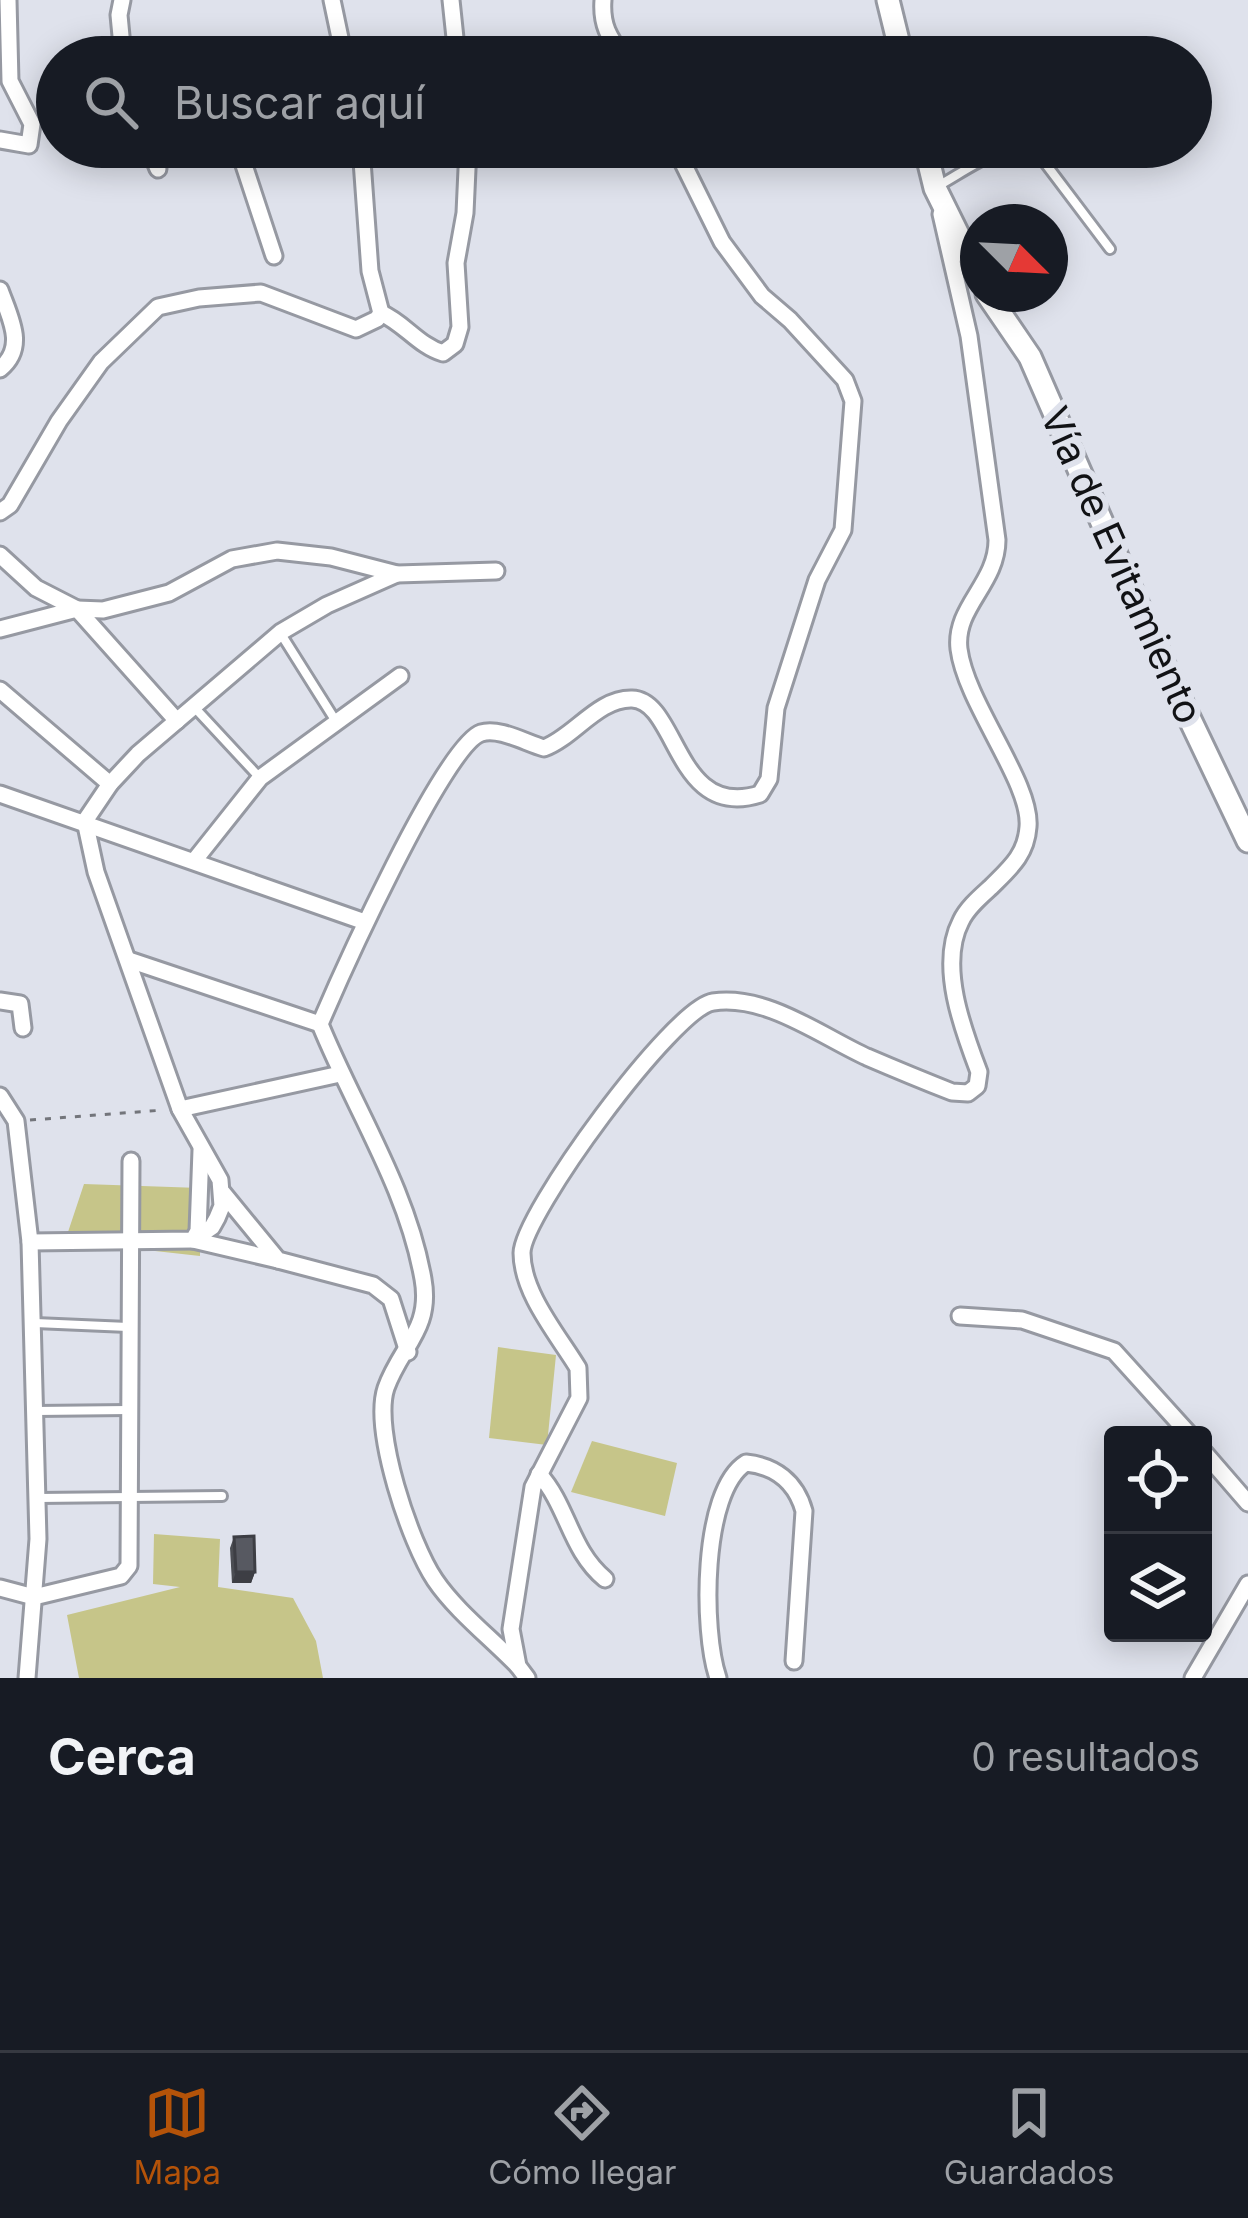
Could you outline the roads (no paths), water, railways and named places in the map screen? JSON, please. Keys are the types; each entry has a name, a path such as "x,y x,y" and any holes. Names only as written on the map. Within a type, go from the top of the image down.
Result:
{"main road":[{"path":"888,0 897,36"},
{"path":"930,168 960,239"},
{"name":"Vía de Evitamiento","path":"1000,312 1030,357 1165,668 1248,841"}],"street":[{"path":"0,140 29,145 32,124 10,81 8,0"},
{"path":"121,36 122,0"},
{"path":"332,0 340,36"},
{"path":"451,0 455,36"},
{"path":"603,0 602,18 609,36"},
{"path":"245,168 274,256"},
{"path":"0,512 10,505 59,421 101,362 158,307 261,293 356,329 377,320 381,313 370,271 363,168"},
{"path":"381,313 394,318 430,350 443,353 454,344 460,327 456,263 467,168"},
{"path":"525,1674 436,1582 415,1545 382,1416 386,1387 426,1312 424,1280 387,1167 320,1024 422,811 476,734 492,731 544,748 619,700 634,698 650,706 681,758 714,793 731,800 760,794 769,778 776,708 817,580 843,530 853,401 845,380 762,296 722,242 685,168"},
{"path":"525,1674 511,1629 533,1487 579,1398 580,1381 578,1368 534,1295 523,1268 522,1246 634,1070 695,1009 712,1002 760,1006 952,1092 968,1093 977,1086 979,1072 954,985 958,926 1026,848 1029,819 960,656 960,627 994,569 997,540 969,336 935,188"},
{"path":"0,290 16,341 13,357 0,369"},
{"path":"0,629 169,593 232,559 278,551 331,557 397,574 496,571"},
{"path":"0,555 36,587 77,609 177,721"},
{"path":"193,1240 212,1227 222,1206 220,1180 181,1108 96,872 85,821 110,784 280,632 397,574"},
{"path":"194,861 260,778 400,676"},
{"path":"0,690 110,784"},
{"path":"0,794 365,922"},
{"path":"129,960 320,1024"},
{"path":"0,1001 20,1004 23,1028"},
{"path":"181,1108 340,1074"},
{"path":"0,1096 16,1121 30,1242 37,1498 27,1678"},
{"path":"193,1240 198,1231 201,1150"},
{"path":"0,1588 34,1597 127,1572 130,1161"},
{"path":"223,1193 278,1260"},
{"path":"30,1242 193,1240 381,1288 391,1299 407,1352"},
{"path":"961,1316 1022,1320 1114,1351 1182,1426"},
{"path":"1212,1461 1248,1503"},
{"path":"718,1678 708,1629 717,1509 736,1470 746,1463 765,1466 782,1476 797,1492 804,1510 794,1660"},
{"path":"539,1474 552,1489 576,1545 605,1579"},
{"path":"1193,1678 1248,1584"}],"lane":[{"path":"935,188 972,168"},
{"path":"1049,168 1110,249"},
{"path":"280,632 338,725"},
{"path":"194,706 260,778"},
{"path":"33,1323 129,1327"},
{"path":"34,1411 128,1410"},
{"path":"37,1498 222,1496"}]}
